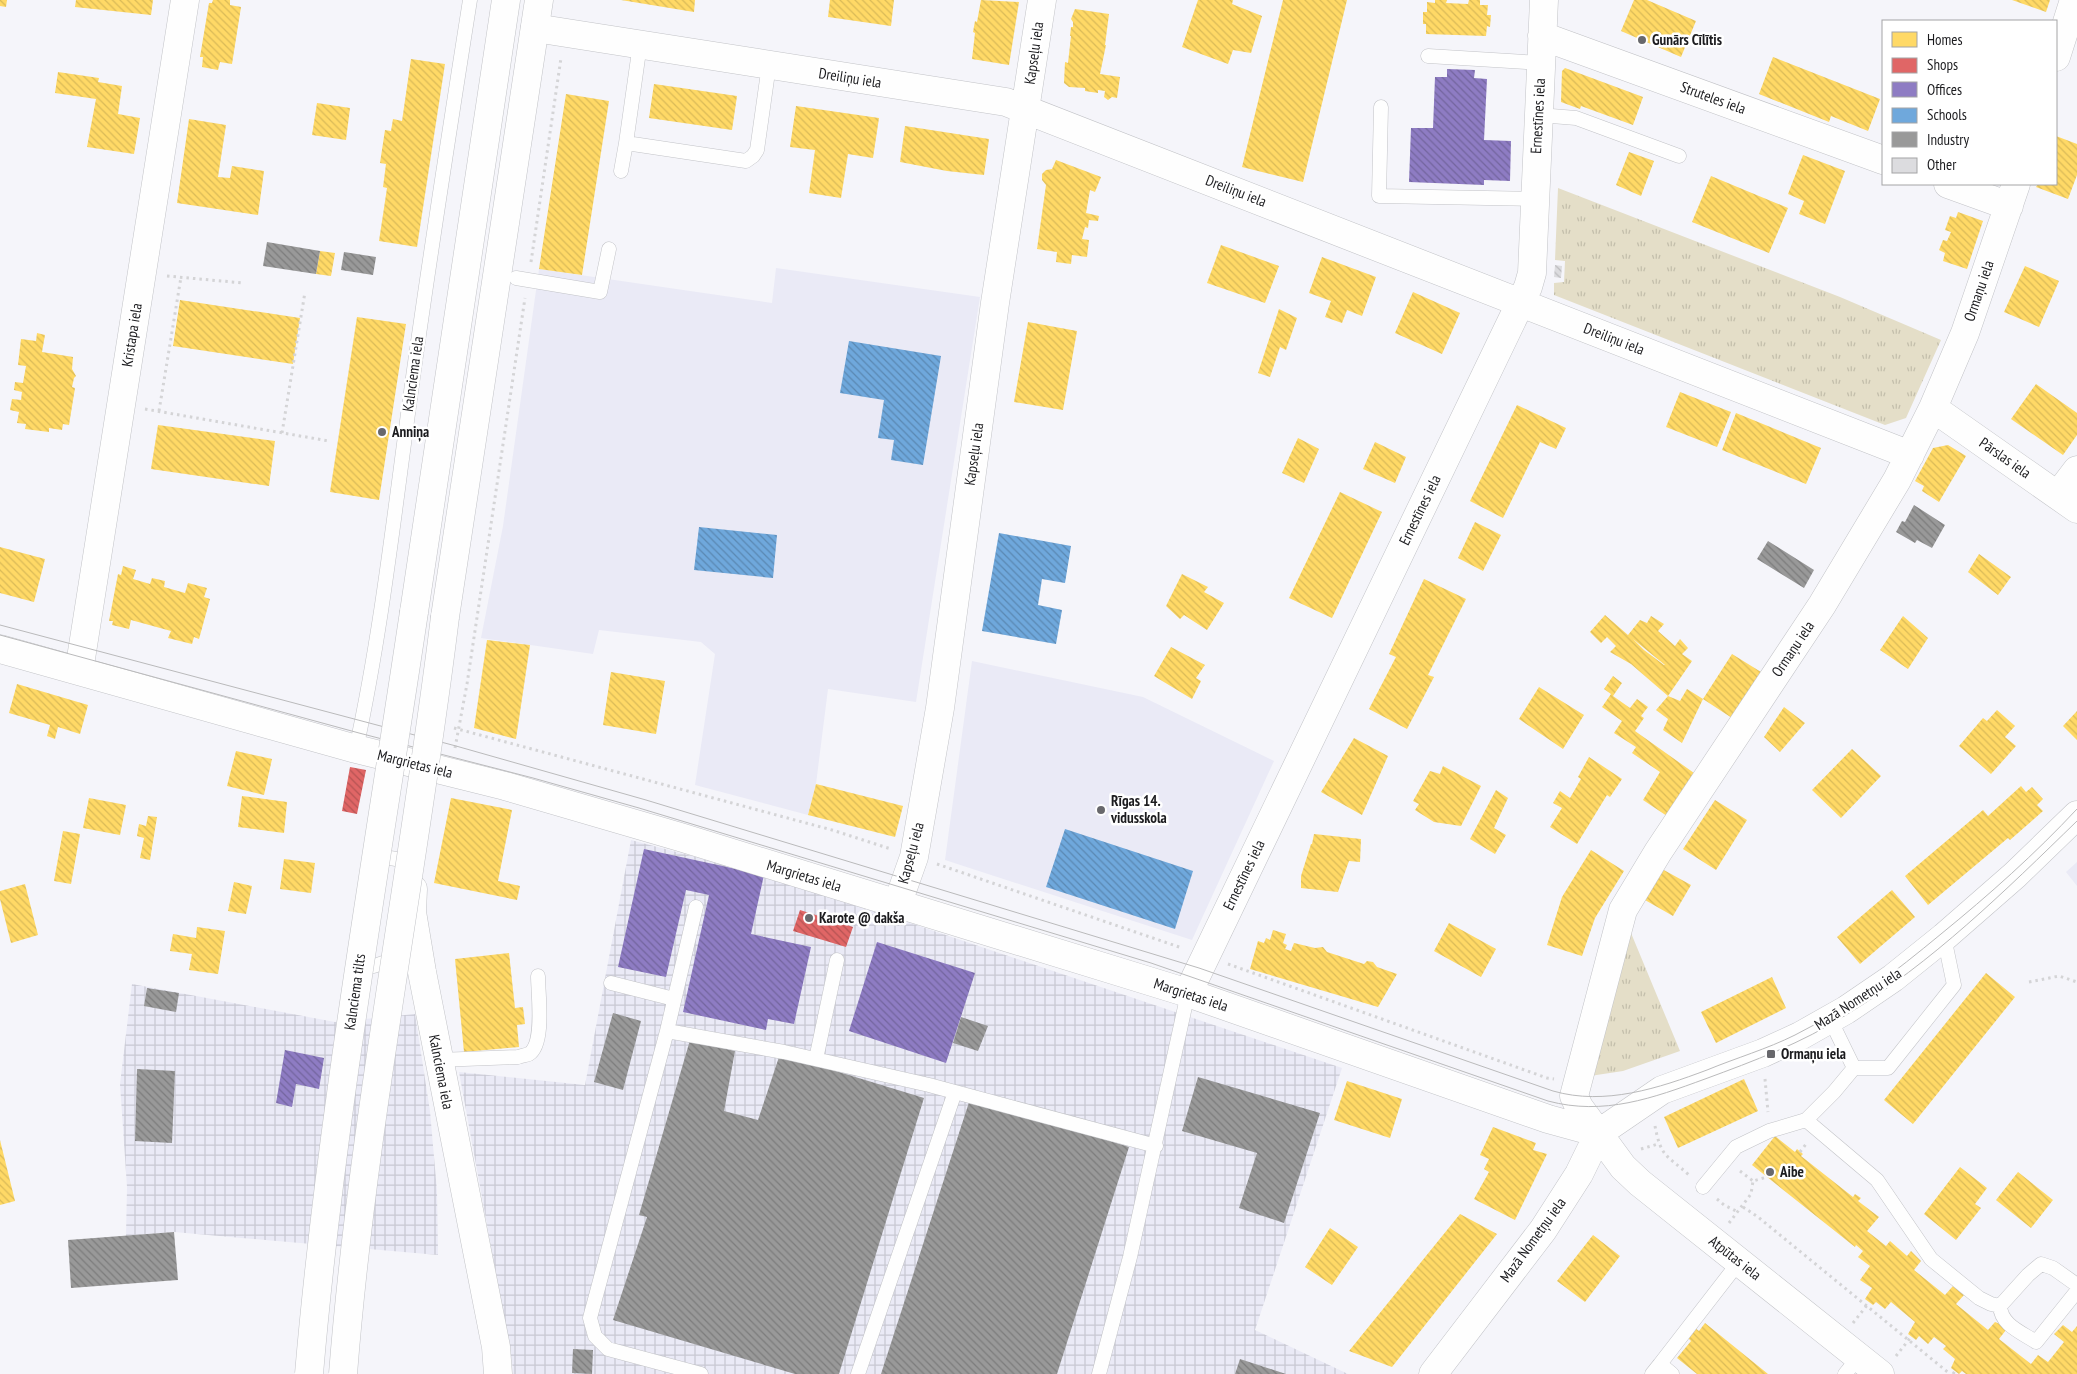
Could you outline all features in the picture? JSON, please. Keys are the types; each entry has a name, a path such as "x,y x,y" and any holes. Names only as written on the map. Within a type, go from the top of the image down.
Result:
{"street":[{"name":"Kristapa iela","path":"79,671 185,0"},
{"name":"Kalnciema tilts","path":"309,1374 328,1191 359,960 414,612 506,0"},
{"path":"343,1374 362,1187 445,617 539,0"},
{"name":"Kapseļu iela","path":"897,905 914,856 940,708 995,303 1042,0"},
{"name":"Ernestīnes iela","path":"1188,993 1521,302 1532,273 1544,0"},
{"path":"2057,54 2074,0"},
{"name":"Dreiliņu iela","path":"535,28 1006,102 1910,455"},
{"name":"Struteles iela","path":"1542,36 1882,160"},
{"path":"1954,185 2013,195"},
{"name":"Ormaņu iela","path":"1599,1133 1579,1107 1574,1096 1623,910 1658,852 1822,605 1910,455 1933,408 1965,333 2013,195"},
{"name":"Pārslas iela","path":"1933,408 2067,502"},
{"path":"2067,502 2077,470"},
{"name":"Margrietas iela","path":"0,649 356,749 505,786 680,837 1188,993 1548,1119 1599,1133"},
{"name":"Kalnciema iela","path":"440,770 415,862 412,912 438,1060 496,1347 498,1374"},
{"name":"Mazā Nometņu iela","path":"1433,1374 1543,1230 1579,1174 1599,1133 1662,1090 1763,1053 1800,1036 1893,978 1944,937 2015,875 2077,815"},
{"name":"Atpūtas iela","path":"1599,1133 1623,1167 1640,1183 1739,1262 1852,1366 1880,1374"}],"lane":[{"name":"Kalnciema iela","path":"356,749 366,704 382,601 422,308 470,0"},
{"path":"621,172 640,44"},
{"path":"1428,56 1541,63"},
{"path":"626,143 746,160 757,150 768,65"},
{"path":"1381,107 1380,196 1535,199"},
{"path":"1539,115 1576,118 1679,156"},
{"path":"522,279 600,292 609,249"},
{"path":"345,1018 388,757"},
{"path":"372,855 415,862"},
{"path":"696,907 667,1031 590,1318 595,1336 608,1349 701,1374"},
{"path":"1854,1068 1888,1068 1954,985 1944,937"},
{"path":"354,966 374,966 418,950"},
{"path":"816,1059 837,960"},
{"path":"438,1060 518,1057 530,1054 538,1043 539,1034 538,976"},
{"path":"611,983 674,999"},
{"path":"1099,1374 1130,1257 1156,1146 1188,993"},
{"path":"1830,1019 1854,1068"},
{"path":"667,1031 816,1059 955,1092 1156,1146"},
{"path":"1703,1187 1736,1147 1769,1130 1806,1120 1834,1092 1854,1068"},
{"path":"858,1374 955,1092"},
{"path":"1806,1120 1877,1180 1931,1259 1979,1298 2000,1306"},
{"path":"1672,1374 1656,1369 1739,1262"},
{"path":"2077,1285 2053,1268 2041,1264 2028,1274 2000,1306 2000,1314 2005,1322 2036,1342 2077,1291"}],"path":[{"path":"440,770 459,729 522,279 564,32"},
{"path":"169,277 243,283"},
{"path":"159,411 181,278"},
{"path":"282,433 305,292"},
{"path":"139,408 329,441"},
{"path":"448,726 832,830 914,856 1205,956 1547,1078 1578,1080"},
{"path":"2028,982 2059,976 2077,982"},
{"path":"1763,1053 1769,1130"},
{"path":"1654,1120 1658,1144 1664,1155 1724,1205 1736,1211"},
{"path":"1640,1150 1658,1144"},
{"path":"1729,1224 1736,1211 1743,1207 1751,1194 1753,1181 1767,1177"},
{"path":"1743,1207 1952,1373"},
{"path":"1858,1317 1867,1305"},
{"path":"1899,1352 1910,1339"}],"shaded area":[{"path":"776,268 980,297 916,702 828,689 816,784 808,815 695,785 715,654 701,642 599,630 593,654 481,638 503,526 539,269 772,303"},
{"name":"Rīgas 14. vidusskola","path":"972,661 1143,697 1274,761 1192,940 945,860"},
{"path":"631,840 779,879 1342,1068 1255,1330 1348,1374 513,1374 459,1072 585,1085"},
{"path":"2077,862 2077,886 2066,872"},
{"path":"132,984 335,1022 415,1014 430,1111 437,1191 438,1255 174,1232 126,1236 127,1187 120,1084"}],"green space":[{"path":"1558,188 1840,297 1941,340 1906,418 1885,425 1554,295 1554,283 1564,282 1565,261 1555,260"},
{"path":"1631,933 1680,1051 1623,1071 1590,1076"}],"building: Homes":[{"path":"0,0 7,0 6,7 0,6"},
{"path":"76,0 153,0 151,15 75,7"},
{"path":"213,0 230,0 230,5 241,7 232,64 220,62 218,70 202,67 203,57 200,57 209,3 212,3"},
{"path":"621,0 695,0 694,12"},
{"path":"830,0 894,0 891,26 828,17"},
{"path":"981,0 1019,2 1009,65 972,59 975,33 973,32"},
{"path":"1198,0 1233,0 1232,4 1262,16 1251,53 1233,50 1228,64 1182,47"},
{"path":"1283,0 1347,0 1303,182 1242,167"},
{"path":"1435,0 1447,0 1446,3 1468,4 1469,0 1480,0 1480,5 1488,5 1487,15 1491,15 1490,27 1487,26 1486,36 1426,34 1426,24 1423,24 1423,12 1427,12 1427,2 1435,3"},
{"path":"1634,0 1647,0 1696,21 1681,57 1621,31"},
{"path":"2012,0 2050,0 2046,12"},
{"path":"1075,9 1109,14 1106,45 1100,74 1120,77 1117,98 1112,97 1108,100 1104,97 1105,91 1098,90 1098,93 1085,91 1085,88 1069,87 1064,83 1065,62 1068,63 1071,27 1073,27 1071,19"},
{"path":"1773,57 1880,99 1868,131 1831,116 1829,122 1759,94"},
{"path":"411,59 445,64 417,247 379,241 387,188 383,187 386,164 380,163 385,130 391,131 393,119 402,121"},
{"path":"1565,68 1643,97 1633,125 1581,106 1580,109 1561,102 1562,71"},
{"path":"58,72 99,78 98,82 122,86 118,114 140,118 134,154 87,147 96,99 55,93"},
{"path":"654,84 737,96 732,130 649,118"},
{"path":"566,94 609,101 582,275 539,269"},
{"path":"317,103 350,108 346,140 312,135"},
{"path":"796,106 879,118 873,158 848,154 841,198 809,193 815,150 790,147"},
{"path":"189,119 226,125 218,177 230,178 232,166 264,171 258,215 177,203"},
{"path":"905,126 989,139 984,175 947,171 900,162"},
{"path":"2057,136 2077,144 2077,175 2068,199 2036,187 2037,185 2057,185"},
{"path":"1629,152 1654,161 1641,196 1616,185"},
{"path":"1803,155 1845,171 1825,224 1799,214 1804,201 1788,194"},
{"path":"1056,160 1101,177 1095,192 1090,190 1086,213 1099,216 1098,221 1089,220 1088,228 1085,227 1082,239 1089,240 1087,257 1072,255 1071,264 1056,262 1057,252 1037,249 1046,185 1042,180 1042,174 1046,170 1052,169"},
{"path":"1711,176 1788,208 1769,253 1692,222"},
{"path":"1958,212 1983,221 1967,269 1943,261 1945,253 1939,250 1943,240 1947,241 1951,232 1945,230 1950,216 1956,218"},
{"path":"1221,245 1279,266 1265,303 1207,283"},
{"path":"320,251 335,253 331,276 316,274"},
{"path":"1322,257 1376,277 1362,316 1347,310 1342,323 1325,317 1331,301 1309,293"},
{"path":"2025,266 2059,281 2039,327 2004,312"},
{"path":"1413,292 1460,313 1442,354 1395,333"},
{"path":"180,300 300,318 293,364 173,346"},
{"path":"1279,309 1297,318 1286,350 1280,347 1270,377 1258,373"},
{"path":"357,317 406,324 379,500 330,492"},
{"path":"1028,322 1077,331 1063,410 1014,402"},
{"path":"37,333 45,335 42,352 73,357 72,369 76,376 72,387 75,388 69,425 63,424 62,430 49,428 49,432 25,429 26,424 17,423 19,412 10,410 12,399 21,400 22,392 14,390 15,382 23,383 26,366 18,365 21,339 36,341"},
{"path":"2036,384 2077,413 2077,435 2063,455 2011,419"},
{"path":"1680,392 1731,412 1717,447 1666,427"},
{"path":"1517,405 1566,428 1556,449 1540,442 1503,518 1470,501"},
{"path":"1736,413 1821,448 1806,484 1722,450"},
{"path":"158,425 275,441 269,486 151,469"},
{"path":"1298,438 1319,449 1304,483 1282,473"},
{"path":"1375,442 1406,457 1395,483 1363,469"},
{"path":"1948,445 1966,456 1939,502 1922,491 1924,486 1915,481 1933,448"},
{"path":"1340,492 1382,512 1332,618 1289,598"},
{"path":"1475,522 1501,535 1483,571 1458,558"},
{"path":"0,547 45,559 34,602 0,593"},
{"path":"1979,554 2011,577 1998,595 1968,572"},
{"path":"123,566 136,570 133,579 150,584 152,578 165,581 164,587 185,593 188,583 207,588 204,597 210,599 199,639 194,637 192,644 168,638 171,631 131,620 129,629 112,625 113,621 109,621 118,574 121,575"},
{"path":"1182,574 1208,587 1204,592 1224,603 1207,630 1184,615 1180,619 1166,606"},
{"path":"1424,579 1466,599 1428,675 1434,677 1407,729 1369,709 1396,657 1389,654"},
{"path":"1605,615 1628,635 1640,620 1647,623 1651,616 1664,624 1658,631 1675,646 1680,639 1688,648 1682,654 1692,661 1668,696 1631,664 1610,652 1616,646 1607,637 1601,643 1590,632","holes":["1633,639 1665,665 1644,650"]},
{"path":"1903,616 1928,638 1908,669 1880,650"},
{"path":"487,640 530,645 516,739 474,728"},
{"path":"1171,647 1205,665 1196,678 1201,681 1192,699 1154,676"},
{"path":"1732,654 1761,672 1732,718 1703,699"},
{"path":"611,672 665,681 656,734 603,725"},
{"path":"1613,676 1622,683 1613,696 1630,708 1637,699 1648,707 1641,716 1644,718 1635,731 1694,773 1667,816 1643,800 1660,772 1632,753 1636,747 1614,733 1622,721 1602,707 1611,694 1604,689"},
{"path":"17,684 88,705 80,734 58,727 55,739 47,736 50,725 9,713"},
{"path":"1539,687 1584,715 1563,749 1519,719"},
{"path":"1687,689 1703,699 1682,743 1663,730 1668,719 1656,710 1668,696 1680,701"},
{"path":"1784,707 1805,723 1780,752 1764,737"},
{"path":"1997,710 2015,726 2005,737 2016,746 1991,774 1959,746 1983,718 1987,721"},
{"path":"2077,711 2077,740 2063,726"},
{"path":"1354,738 1388,756 1362,815 1321,792"},
{"path":"1852,749 1881,776 1841,818 1812,790"},
{"path":"236,751 272,759 264,795 227,786"},
{"path":"1589,757 1622,779 1610,797 1607,795 1577,844 1550,827 1562,808 1553,803 1560,791 1570,798 1581,779 1578,777"},
{"path":"1443,766 1481,786 1461,826 1434,822 1415,810 1419,804 1413,801 1430,771 1440,774"},
{"path":"816,784 903,806 895,837 808,815"},
{"path":"2021,786 2026,792 2032,787 2043,799 2037,805 2043,811 2010,840 2008,838 1928,905 1905,876 1983,810 1988,816"},
{"path":"1496,790 1508,798 1494,828 1506,835 1495,854 1470,839"},
{"path":"242,796 287,802 284,833 238,827"},
{"path":"89,798 126,805 120,835 83,828"},
{"path":"451,798 512,810 498,881 520,886 517,900 434,883"},
{"path":"1715,800 1747,820 1716,870 1683,849"},
{"path":"148,816 157,817 150,860 140,858 144,838 137,836 139,824 146,826"},
{"path":"63,831 80,834 71,884 54,881"},
{"path":"1314,834 1361,839 1360,862 1349,861 1338,892 1301,888 1301,876"},
{"path":"1591,850 1624,871 1595,918 1582,956 1547,945 1562,897"},
{"path":"284,859 315,863 311,893 280,889"},
{"path":"1662,869 1691,885 1673,916 1645,900"},
{"path":"234,882 252,886 246,914 228,911"},
{"path":"25,884 38,935 11,943 0,899 0,891"},
{"path":"1892,890 1915,917 1860,964 1837,937"},
{"path":"1449,923 1496,949 1481,977 1434,951"},
{"path":"197,927 225,931 218,974 189,970 192,954 170,951 173,934 196,938"},
{"path":"1273,930 1286,934 1283,943 1287,945 1285,949 1291,951 1294,943 1315,948 1323,947 1327,952 1364,964 1367,961 1373,962 1377,967 1397,974 1378,1007 1250,969 1258,941 1264,943 1266,938 1270,940"},
{"path":"509,953 515,1008 523,1007 525,1024 517,1025 519,1047 464,1052 455,959"},
{"path":"1986,973 2015,997 1913,1124 1884,1100"},
{"path":"1772,977 1786,1008 1716,1043 1701,1012"},
{"path":"1744,1079 1758,1111 1678,1148 1664,1117"},
{"path":"1347,1081 1402,1099 1390,1138 1334,1120"},
{"path":"1493,1127 1536,1143 1533,1150 1547,1154 1515,1220 1474,1199 1489,1172 1484,1169 1489,1159 1480,1155"},
{"path":"1775,1136 1795,1152 1797,1149 1803,1154 1801,1156 1853,1197 1855,1194 1861,1198 1858,1201 1879,1217 1867,1231 1886,1246 1890,1241 1907,1256 1911,1251 1921,1261 1914,1270 1945,1295 1953,1286 1964,1295 1956,1304 1988,1330 1995,1322 2000,1324 2006,1330 1999,1339 2031,1364 2038,1355 2048,1362 2064,1342 2054,1334 2063,1325 2072,1332 2077,1326 2077,1374 1966,1374 1962,1371 1959,1374 1951,1368 1955,1359 1943,1349 1946,1346 1934,1337 1928,1344 1919,1336 1916,1340 1908,1334 1915,1322 1891,1302 1885,1309 1876,1302 1873,1305 1865,1299 1872,1288 1860,1280 1870,1266 1858,1257 1863,1251 1856,1245 1855,1247 1752,1165"},
{"path":"0,1140 15,1201 0,1205"},
{"path":"1960,1167 1987,1188 1975,1204 1981,1208 1956,1240 1924,1214"},
{"path":"2018,1172 2053,1200 2031,1228 1996,1200"},
{"path":"1460,1214 1497,1234 1392,1367 1349,1351"},
{"path":"1330,1228 1358,1247 1332,1285 1305,1267"},
{"path":"1593,1235 1620,1256 1585,1302 1557,1281"},
{"path":"1705,1323 1768,1374 1697,1374 1677,1358 1691,1341 1687,1337 1695,1328 1699,1331"}],"building: Shops":[{"path":"350,767 366,770 357,814 342,811"},
{"path":"800,910 853,927 846,947 793,931"}],"building: Offices":[{"path":"1447,69 1475,70 1474,78 1487,79 1484,140 1511,141 1510,181 1484,180 1484,185 1409,182 1411,128 1433,128 1435,77 1447,77"},
{"path":"644,849 764,875 751,934 811,947 794,1024 768,1019 766,1030 683,1012 709,895 686,890 666,977 618,967"},
{"path":"877,942 975,973 946,1063 849,1031"},
{"path":"285,1050 324,1058 319,1089 296,1084 292,1107 276,1103"}],"building: Schools":[{"path":"849,341 941,356 923,465 891,460 894,440 878,438 884,400 840,393"},
{"path":"699,527 777,535 773,578 694,570"},
{"path":"999,533 1071,546 1065,583 1042,579 1038,605 1062,610 1056,644 982,631"},
{"path":"1065,829 1193,871 1175,929 1046,887"}],"building: Industry":[{"path":"267,242 320,251 316,274 263,266"},
{"path":"344,252 376,257 373,275 341,270"},
{"path":"1914,505 1945,525 1932,548 1917,540 1915,543 1896,532 1902,521 1905,522"},
{"path":"1768,541 1814,570 1804,588 1757,559"},
{"path":"147,988 179,993 176,1012 144,1006"},
{"path":"613,1013 641,1021 623,1090 594,1082"},
{"path":"961,1017 988,1026 978,1051 953,1043"},
{"path":"690,1040 735,1051 724,1111 758,1120 780,1054 924,1098 839,1374 795,1374 613,1320 647,1217 639,1215"},
{"path":"137,1069 175,1071 172,1143 135,1141"},
{"path":"1198,1077 1320,1113 1284,1223 1239,1208 1257,1153 1182,1131"},
{"path":"971,1096 1129,1147 1057,1374 881,1374"},
{"path":"174,1232 178,1280 71,1288 68,1240"},
{"path":"573,1349 593,1350 592,1374 572,1373"},
{"path":"1240,1359 1286,1374 1235,1374"}],"building: Other":[{"path":"1555,265 1562,266 1561,278 1554,277"}],"tram line":[{"path":"0,625 456,746 646,800 1199,968 1553,1091 1592,1097 1632,1093 1670,1083 1774,1045 1834,1013 1871,989 1977,904 2045,842 2077,809"},
{"path":"0,635 639,808 1151,963 1548,1101 1589,1107 1628,1103 1666,1093 1760,1058 1795,1043 1829,1025 1878,995 1938,949 2023,874 2077,821"}],"place":[{"name":"Gunārs Cīlītis","path":"1642,40"},
{"name":"Anniņa","path":"382,432"},
{"name":"Rīgas 14. vidusskola","path":"1101,810"},
{"name":"Karote @ dakša","path":"809,918"},
{"name":"Ormaņu iela","path":"1771,1054"},
{"name":"Aibe","path":"1770,1172"}]}
